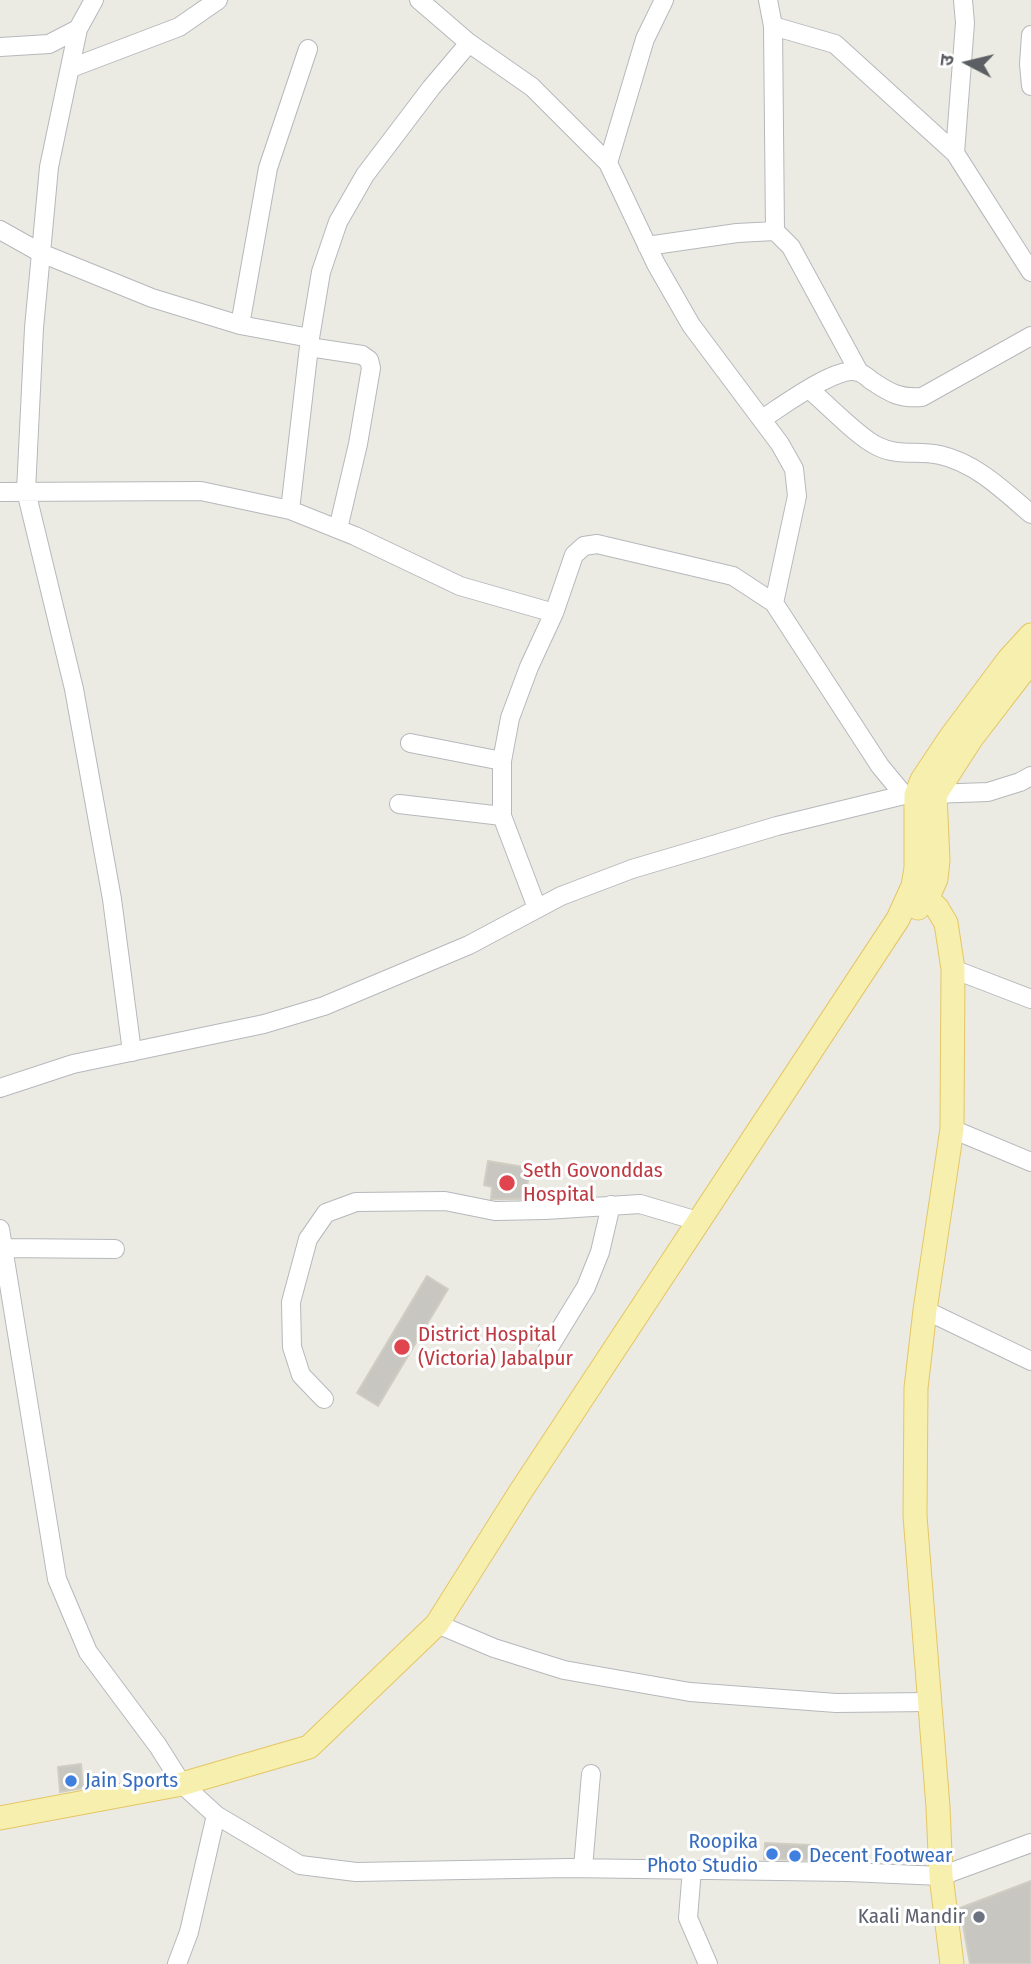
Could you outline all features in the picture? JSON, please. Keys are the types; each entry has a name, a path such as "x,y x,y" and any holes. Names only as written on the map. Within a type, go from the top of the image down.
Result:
{"main road":[{"path":"0,1818 182,1784 309,1747 437,1624 519,1494 701,1222 898,919 913,912 920,892 936,879 938,860 919,795 922,780 1009,659 1031,635"},
{"path":"919,795 971,739 1031,661"},
{"path":"920,892 937,908 946,923 953,969 952,1129 916,1388 915,1516 940,1876 952,1964"}],"street":[{"path":"94,0 78,30 49,167 34,328 26,491 74,689 113,899 132,1052"},
{"path":"71,68 179,27 218,0"},
{"path":"419,0 469,43 532,87 608,163 648,246 691,325 780,444 794,469 797,496 774,603"},
{"path":"608,163 645,39 664,0"},
{"path":"768,0 773,26 775,231 791,247 859,372 887,391 906,399 922,397 1031,337"},
{"path":"955,153 964,47 963,0"},
{"path":"773,26 835,44 955,153 1031,272"},
{"path":"0,47 49,44 78,30"},
{"path":"1031,35 1031,86"},
{"path":"290,510 321,272 338,222 365,175 469,43"},
{"path":"240,325 268,168 308,49"},
{"path":"0,230 41,253 152,298 240,325 362,355 369,360 371,368 358,444 338,529"},
{"path":"648,246 737,233 775,231"},
{"path":"762,419 845,371 859,372"},
{"path":"810,390 874,445 896,454 938,455 961,461 995,483 1031,514"},
{"path":"0,492 201,491 290,510 338,529 460,586 554,613"},
{"path":"537,908 502,816 502,761 510,718 529,667 554,613 575,555 584,546 597,544 733,576 774,603 880,766 919,795"},
{"path":"410,743 502,761"},
{"path":"0,1088 73,1064 264,1024 324,1006 468,945 561,896 632,869 778,826 919,795 988,792 1031,776"},
{"path":"399,804 502,816"},
{"path":"953,969 1031,999"},
{"path":"952,1129 1031,1162"},
{"path":"324,1399 301,1375 292,1347 291,1302 308,1240 326,1213 356,1202 445,1201 495,1211 640,1204 701,1222"},
{"path":"545,1354 586,1287 600,1252 611,1205"},
{"path":"0,1229 57,1578 88,1652 158,1746 182,1784 216,1815 300,1865 356,1872 583,1868 848,1871 940,1876 1031,1843"},
{"path":"3,1248 115,1249"},
{"path":"925,1310 1031,1361"},
{"path":"437,1624 494,1648 564,1670 690,1692 836,1703 930,1702"},
{"path":"583,1868 591,1774"},
{"path":"177,1964 189,1932 216,1815"},
{"path":"692,1869 688,1918 708,1964"}],"building":[{"path":"488,1161 530,1168 526,1192 523,1191 521,1199 491,1199 492,1187 484,1185"},
{"path":"427,1276 448,1289 378,1406 357,1393"},
{"name":"Jain Sports","path":"81,1764 83,1788 60,1792 58,1767"},
{"name":"Decent Footwear","path":"765,1843 810,1845 809,1860 764,1859"},
{"path":"1031,1881 1031,1964 970,1964 960,1908"}],"place":[{"name":"Seth Govonddas Hospital","path":"507,1183"},
{"name":"District Hospital (Victoria) Jabalpur","path":"402,1347"},
{"name":"Jain Sports","path":"71,1781"},
{"name":"Roopika Photo Studio","path":"772,1854"},
{"name":"Decent Footwear","path":"795,1856"},
{"name":"Kaali Mandir","path":"979,1917"}]}
